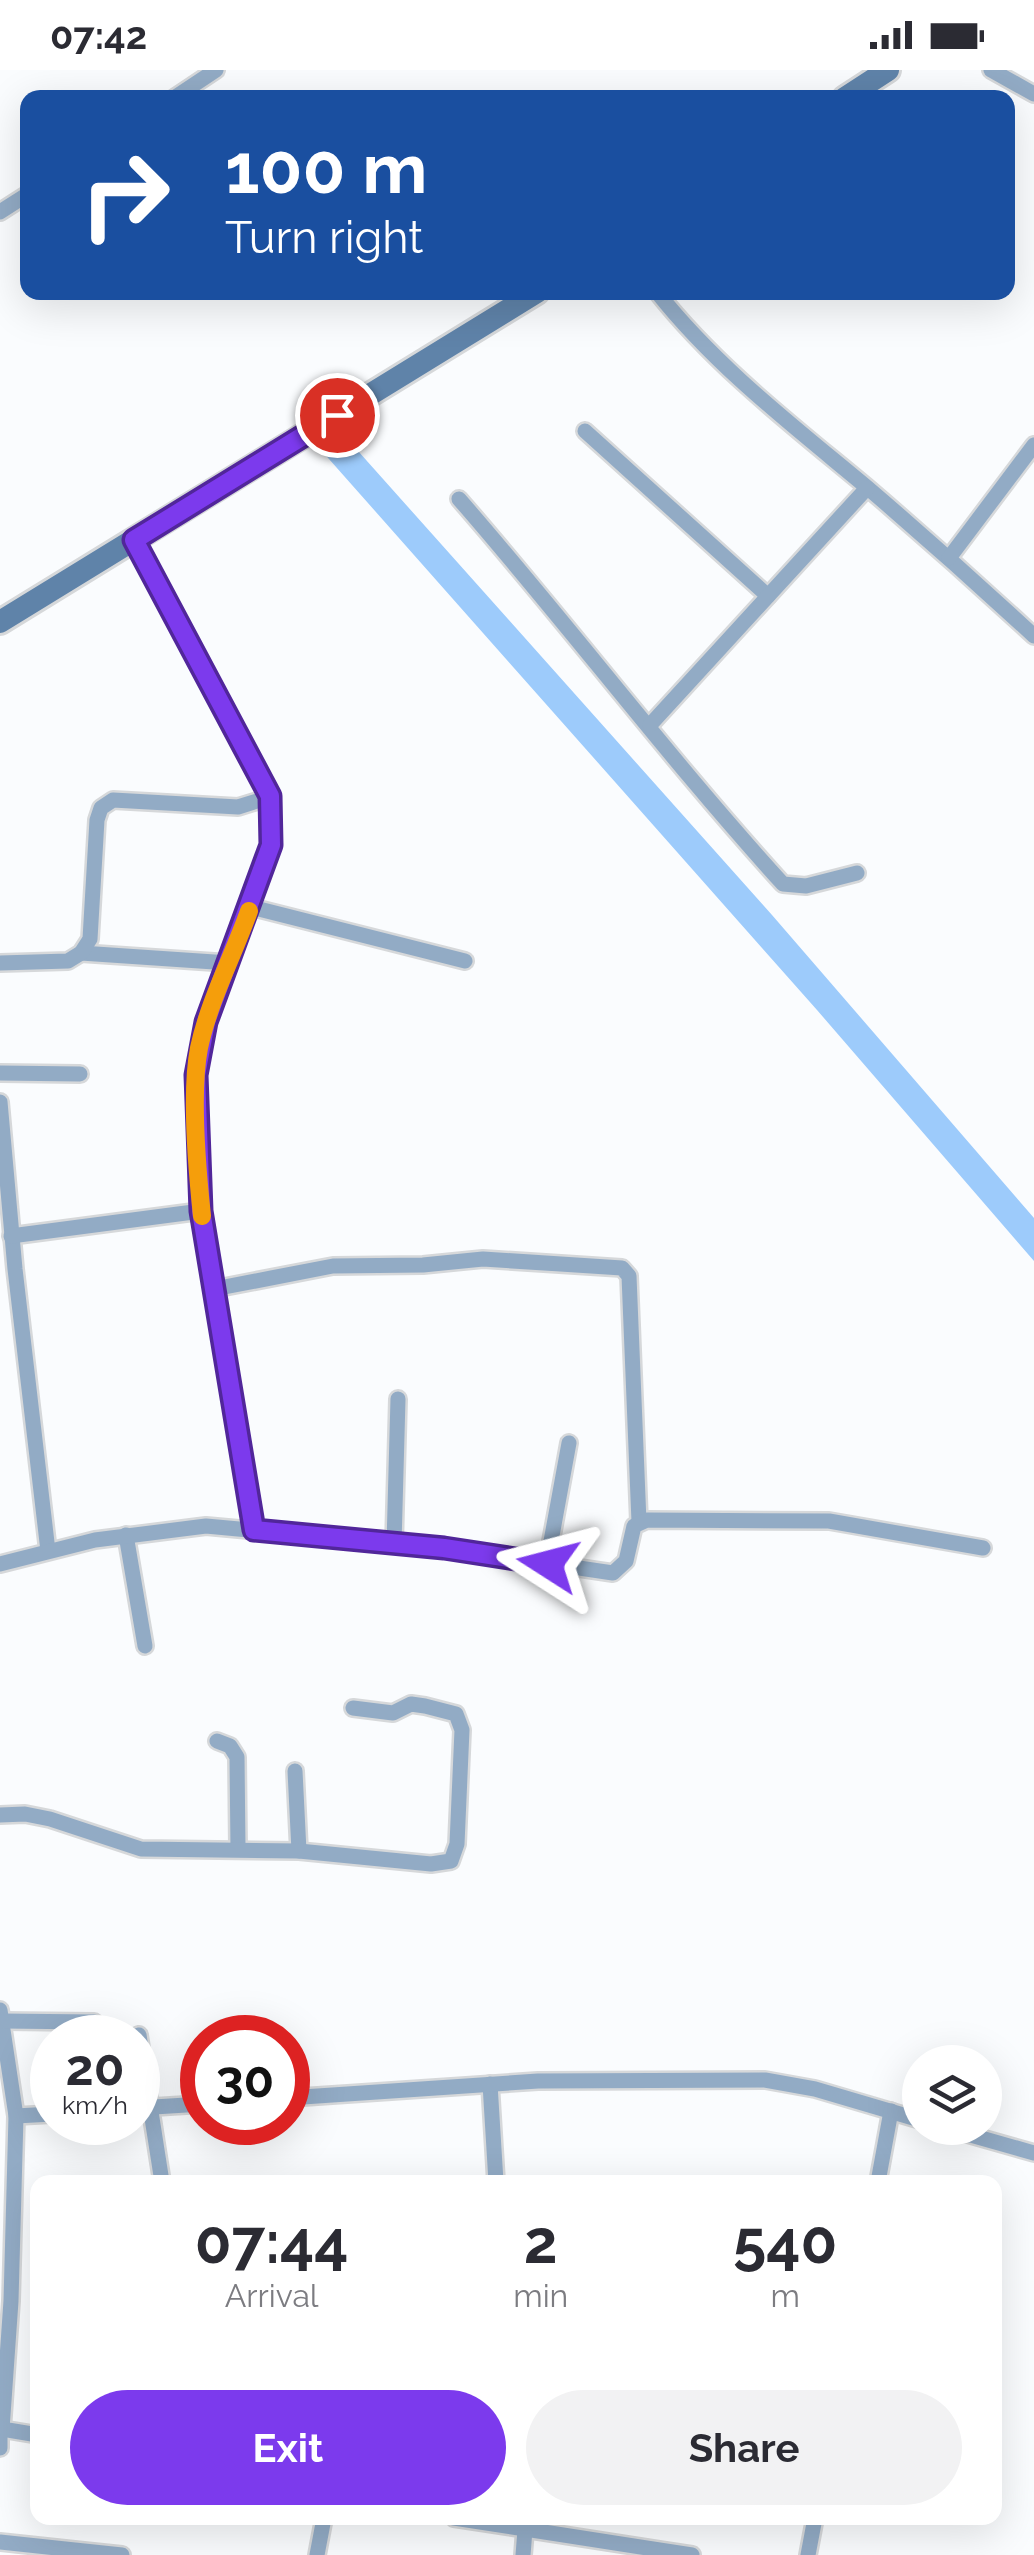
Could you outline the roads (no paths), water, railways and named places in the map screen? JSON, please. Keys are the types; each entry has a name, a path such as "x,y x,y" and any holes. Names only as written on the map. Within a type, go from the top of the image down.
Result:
{"street":[{"path":"186,90 216,70"},
{"path":"857,90 888,70"},
{"path":"990,70 1034,94"},
{"path":"0,622 524,300"},
{"path":"664,300 716,356 789,423 1034,636"},
{"path":"585,430 768,596"},
{"path":"948,558 1034,445"},
{"path":"650,725 867,488"},
{"path":"458,499 650,725 713,806 783,884 806,886 858,873"},
{"path":"134,540 270,796 271,845 206,1022 196,1086 201,1211 254,1530"},
{"path":"0,963 68,961 81,953 90,938 96,820 101,808 113,800 238,807 270,796"},
{"path":"250,907 465,961"},
{"path":"81,953 230,963"},
{"path":"0,1073 80,1074"},
{"path":"0,1102 48,1551"},
{"path":"12,1236 201,1211"},
{"path":"214,1288 333,1266 423,1265 482,1259 622,1268 630,1276 640,1522"},
{"path":"394,1544 398,1400"},
{"path":"548,1564 569,1443"},
{"path":"0,1564 126,1535 206,1526 394,1544 613,1573 626,1561 634,1526 647,1520 829,1521 983,1548"},
{"path":"126,1535 145,1646"},
{"path":"0,1815 50,1819 141,1849 238,1848 431,1864 451,1862 455,1856 462,1730 459,1718 453,1713 411,1704 393,1713 353,1708"},
{"path":"217,1741 230,1746 237,1757 238,1848"},
{"path":"295,1771 299,1851"},
{"path":"0,2448 11,2301 16,2116 1,2015 30,2017"},
{"path":"310,2096 538,2080 765,2080 815,2089 902,2115"},
{"path":"490,2084 496,2175"},
{"path":"879,2175 891,2112"},
{"path":"16,2116 30,2115"},
{"path":"1002,2144 1034,2153"},
{"path":"152,2145 160,2175"},
{"path":"1,2429 30,2434"},
{"path":"318,2555 323,2525"},
{"path":"509,2525 692,2555"},
{"path":"808,2555 814,2525"},
{"path":"522,2555 525,2530"},
{"path":"0,2542 122,2555"}],"water":[{"path":"342,433 772,915 1034,1218 1034,1261 321,450"}]}
